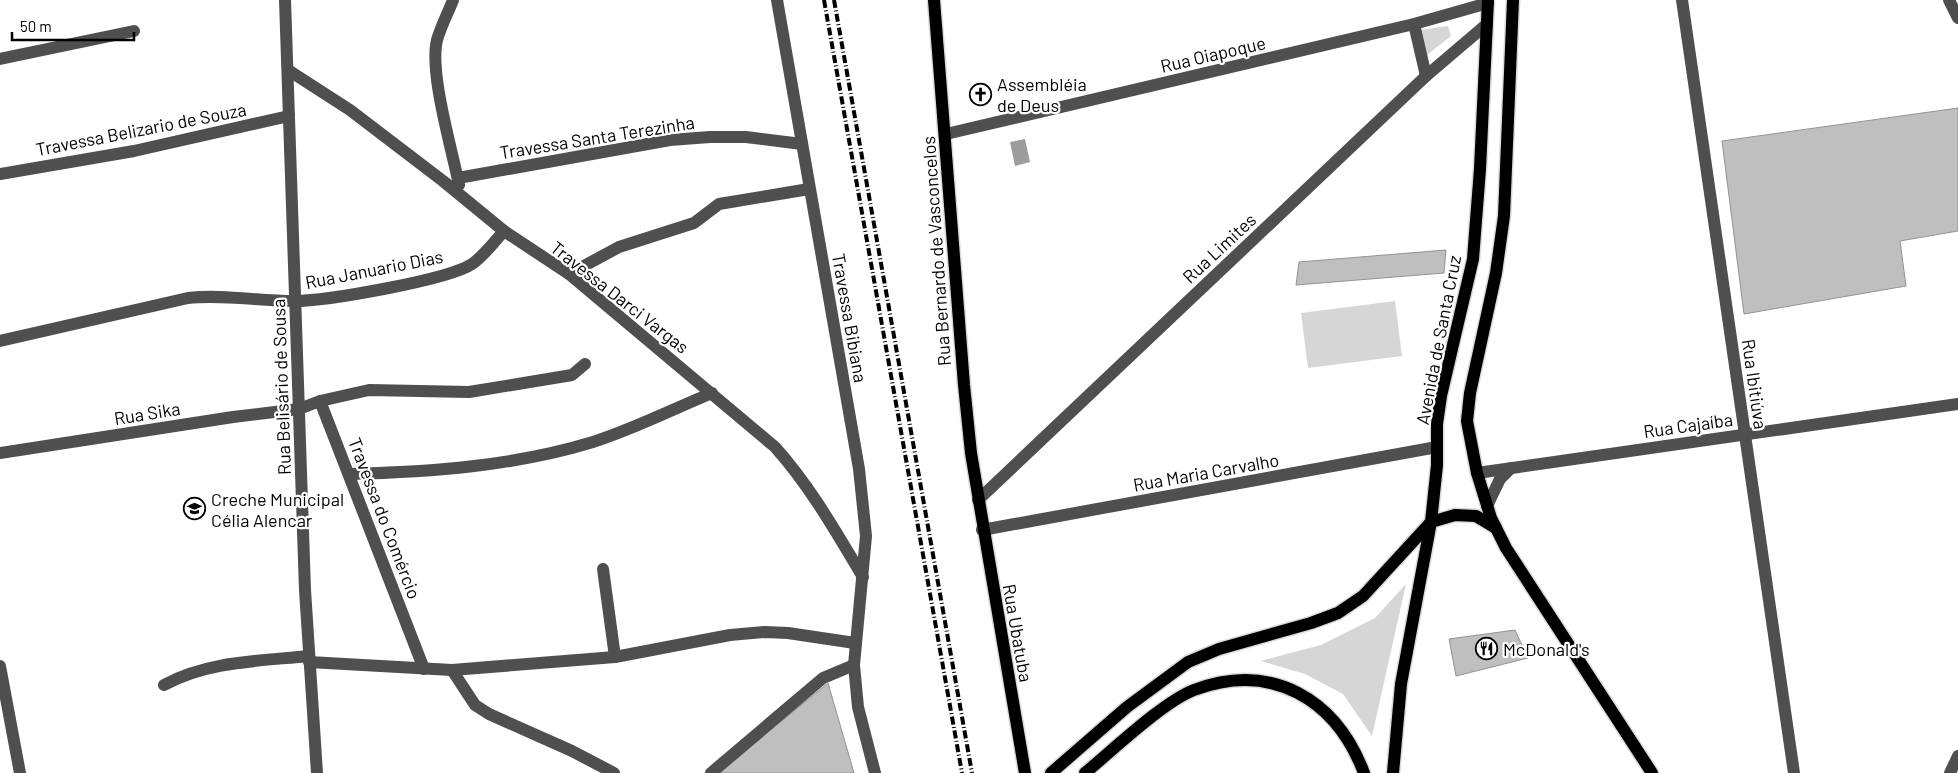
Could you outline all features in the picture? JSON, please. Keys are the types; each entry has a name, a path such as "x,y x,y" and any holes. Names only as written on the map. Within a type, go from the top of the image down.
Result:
{"main road":[{"name":"Rua Bernardo de Vasconcelos","path":"934,0 946,134 964,385 978,500"},
{"path":"1513,0 1504,216 1496,273 1470,393 1467,421 1477,473 1496,528 1526,578 1652,773"},
{"name":"Avenida de Santa Cruz","path":"1393,773 1401,684 1430,522 1437,465 1437,424 1441,396 1473,259 1488,2"},
{"name":"Rua Ubatuba","path":"978,500 1025,773"},
{"path":"1051,773 1165,677 1188,662 1219,649 1311,623 1338,613 1363,596 1430,522 1455,515 1476,516 1496,528"},
{"path":"1085,773 1165,708 1193,691 1226,682 1254,680 1279,685 1298,692 1321,707 1341,729 1356,754 1364,773"}],"street":[{"name":"Rua Belisário de Sousa","path":"285,0 309,659 317,773"},
{"path":"453,0 437,39 435,55 437,78 462,197"},
{"name":"Travessa Bibiana","path":"777,0 859,469 866,536 854,665 858,707 875,773"},
{"name":"Rua Ibitiúva","path":"1682,0 1794,773"},
{"path":"1949,0 1958,18"},
{"name":"Rua Oiapoque","path":"946,134 1414,24 1488,2"},
{"path":"1414,24 1426,76"},
{"name":"Rua Limites","path":"978,500 1426,76 1488,24"},
{"path":"0,59 134,31"},
{"name":"Travessa Darci Vargas","path":"288,70 350,110 504,231 568,274 776,447 797,471 863,577"},
{"name":"Travessa Belizario de Souza","path":"0,174 134,151 289,116"},
{"name":"Travessa Santa Terezinha","path":"458,178 670,140 710,136 746,137 802,144"},
{"path":"568,274 619,246 694,223 719,204 809,189"},
{"name":"Rua Januario Dias","path":"0,341 188,298 208,296 295,301 388,287 450,273 471,265 504,231"},
{"path":"299,409 320,401 369,390 469,392 572,375 585,364"},
{"path":"349,474 424,472 541,456 616,434 712,393"},
{"name":"Travessa do Comércio","path":"320,401 424,669"},
{"name":"Rua Cajaíba","path":"1477,473 1958,404"},
{"name":"Rua Sika","path":"0,453 233,417 299,409"},
{"name":"Rua Maria Carvalho","path":"982,530 1437,447"},
{"path":"1487,506 1500,479 1511,468"},
{"path":"603,570 615,657"},
{"path":"164,685 180,676 220,666 309,659 452,670 615,657 730,635 765,632 788,633 855,643"},
{"path":"711,773 823,678 854,665"},
{"path":"0,666 4,713 20,773"},
{"path":"452,670 475,705 489,714 572,751 614,773"},
{"path":"1950,773 1958,756"}],"shaded area":[{"path":"1448,26 1451,36 1427,55 1419,30"},
{"path":"1025,139 1030,162 1015,166 1010,142"},
{"path":"1395,301 1402,356 1308,368 1301,313"},
{"path":"1406,584 1372,736 1343,694 1305,674 1261,661 1321,645 1375,618"}],"building":[{"path":"1958,108 1958,231 1900,241 1906,286 1744,314 1722,141"},
{"path":"1446,250 1444,273 1296,285 1299,262"},
{"name":"McDonald's","path":"1515,630 1528,658 1456,676 1449,639"},
{"path":"828,683 854,773 718,773"}],"railway":[{"path":"824,0 962,773"},
{"path":"834,0 972,773"}],"place":[{"name":"Assembléia de Deus","path":"981,94"},
{"name":"Creche Municipal Célia Alencar","path":"195,509"},
{"name":"McDonald's","path":"1487,649"}]}
